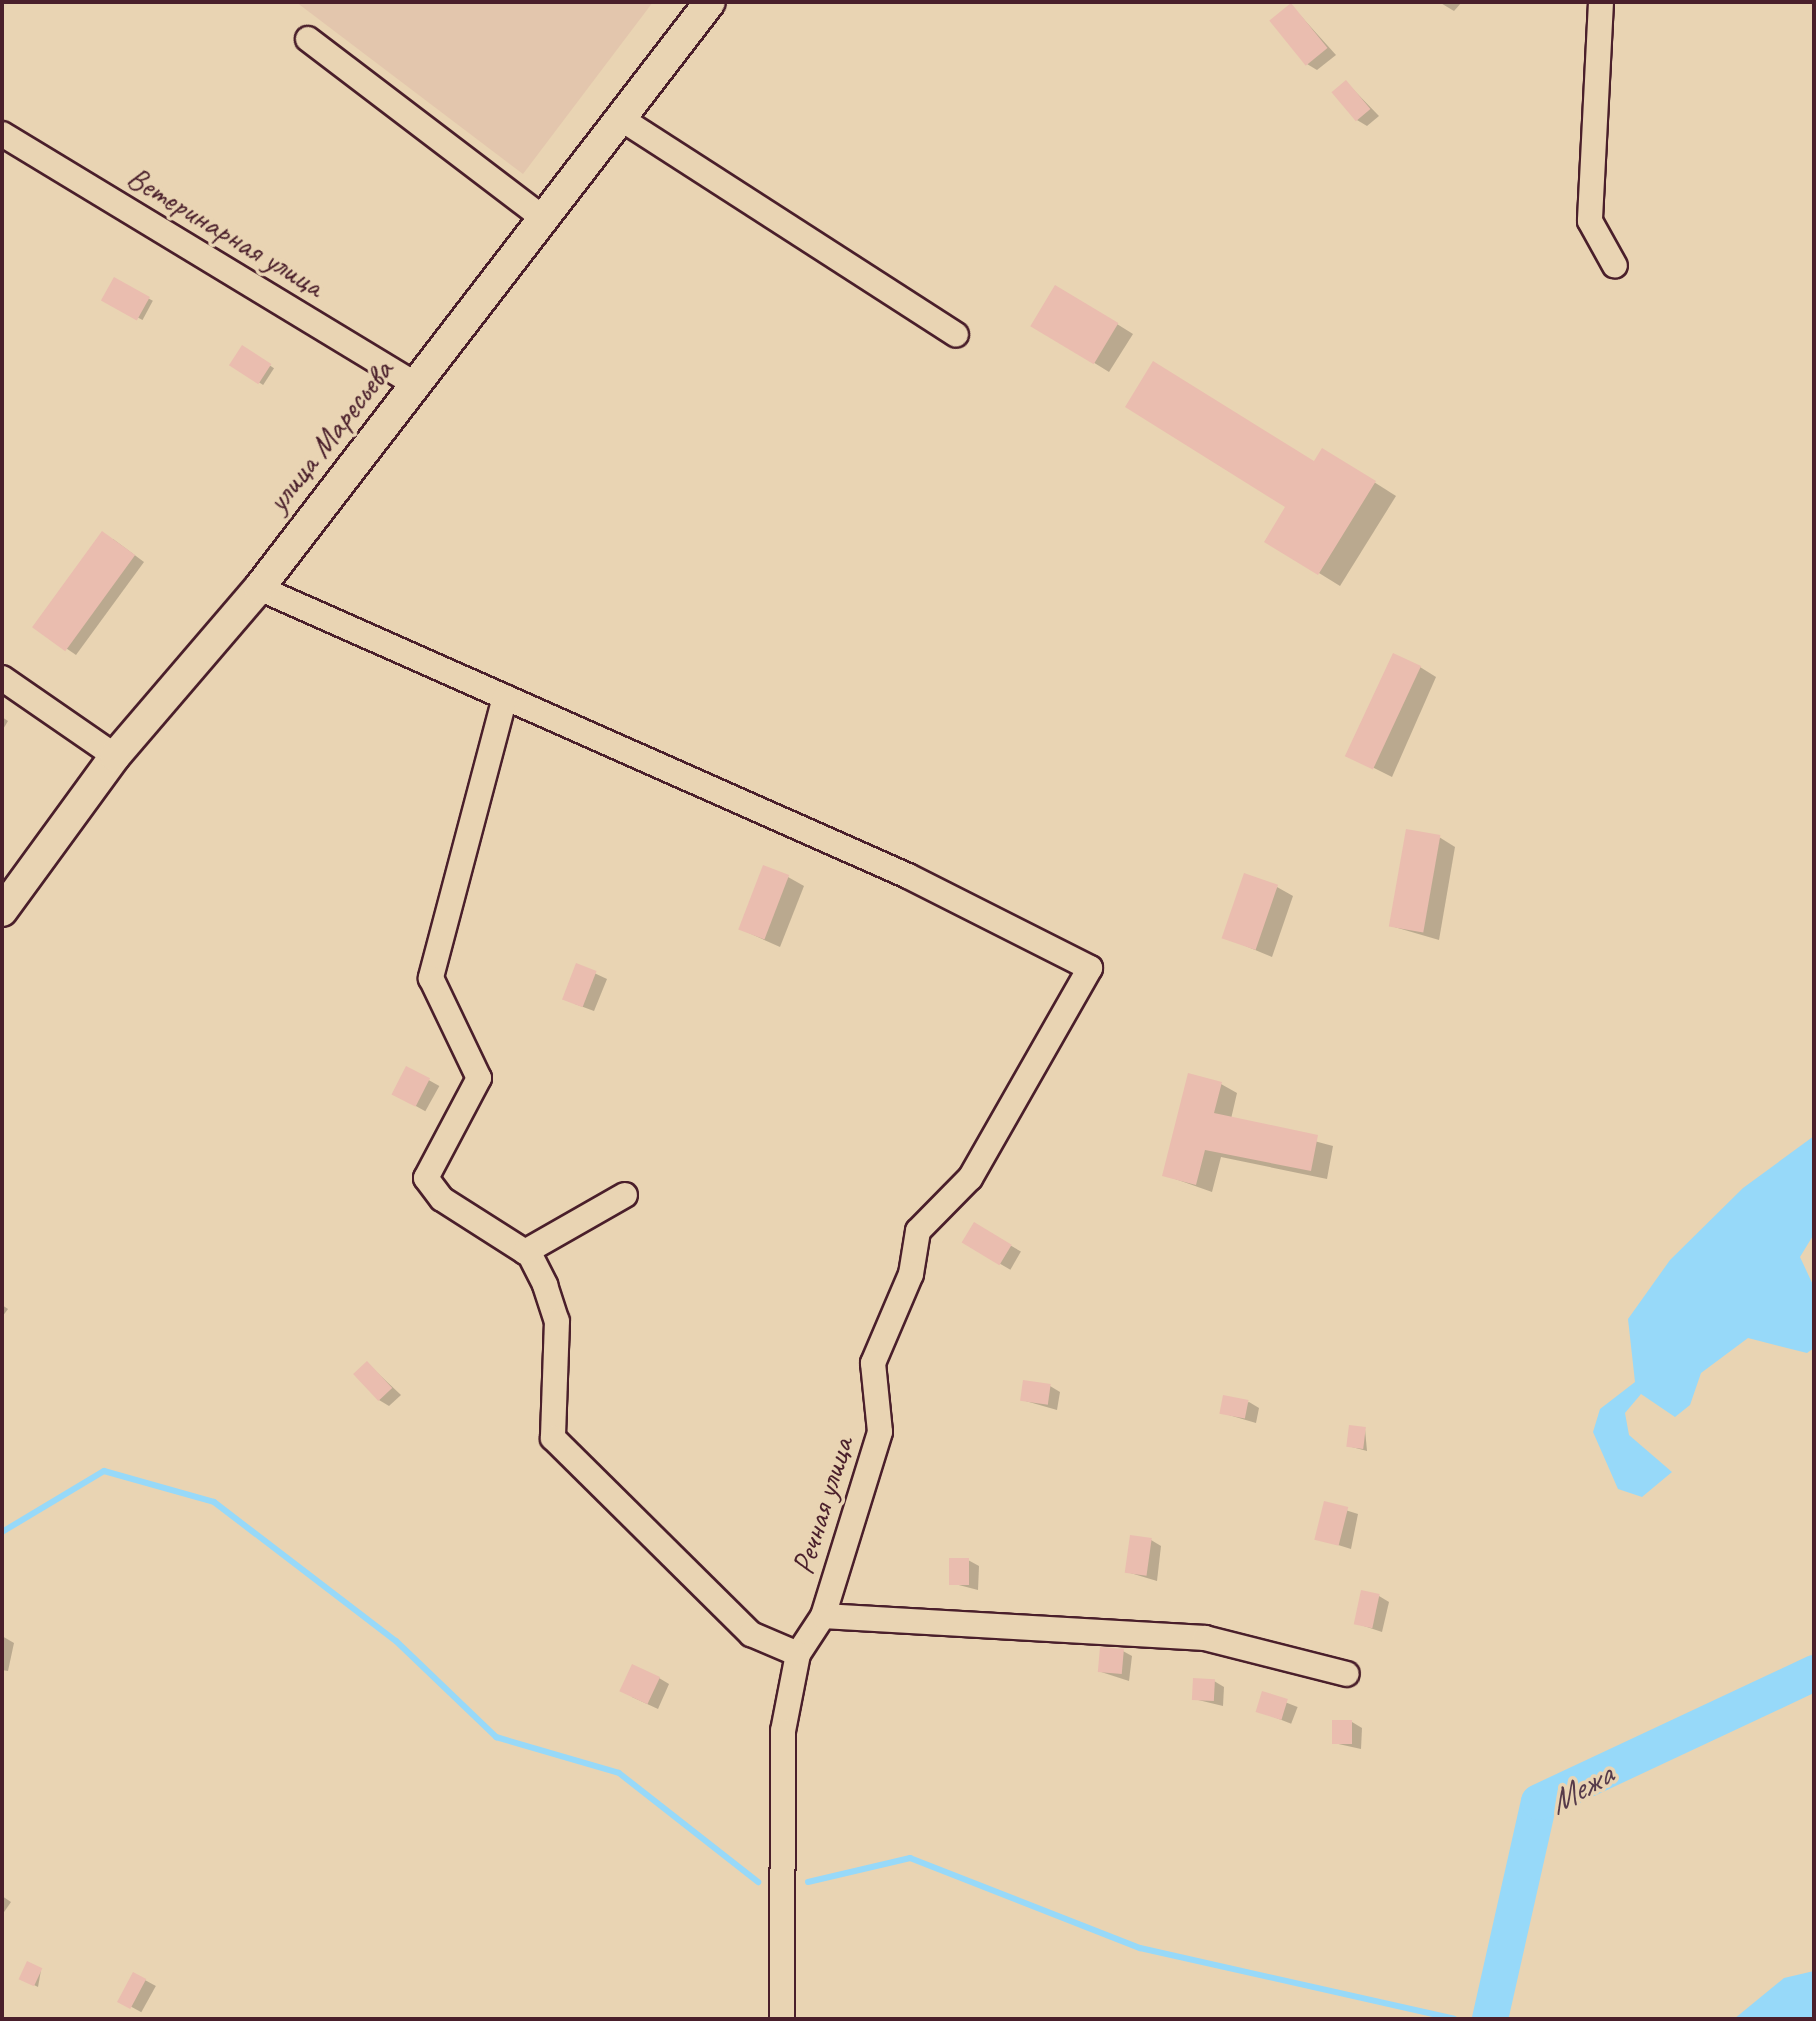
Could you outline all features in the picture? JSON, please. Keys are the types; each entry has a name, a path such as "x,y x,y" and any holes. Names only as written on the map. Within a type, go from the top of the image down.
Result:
{"main road":[{"name":"улица Маресьева","path":"2,911 115,756 259,588 623,120 710,2"}],"street":[{"path":"1601,2 1590,221 1615,266"},
{"path":"308,39 544,219"},
{"path":"623,120 956,335"},
{"name":"Ветеринарная улица","path":"2,134 415,384"},
{"path":"259,588 505,697 431,978 479,1078 426,1178 442,1199 525,1252 557,1321 553,1438 751,1634 798,1654"},
{"path":"2,678 115,756"},
{"name":"Речная улица","path":"505,697 908,876 1090,968 970,1178 918,1231 911,1274 873,1363 880,1432 823,1616 798,1654 783,1731 782,2019"},
{"path":"525,1252 625,1195"},
{"path":"823,1616 1205,1638 1347,1674"}],"shaded area":[{"path":"296,2 653,2 523,174"}],"water":[{"path":"1814,1136 1814,1234 1800,1257 1814,1287 1814,1348 1807,1353 1748,1338 1701,1373 1690,1405 1675,1417 1641,1394 1625,1413 1629,1435 1672,1472 1642,1497 1618,1489 1593,1432 1600,1409 1635,1382 1628,1319 1670,1260 1743,1188"},
{"path":"1814,1971 1814,2019 1734,2019 1784,1978"}],"building":[{"path":"1291,3 1328,48 1306,66 1269,21"},
{"path":"1346,80 1370,109 1356,121 1331,92"},
{"path":"114,277 150,297 137,320 101,301"},
{"path":"1055,285 1118,323 1094,364 1030,326"},
{"path":"242,345 271,364 258,384 229,365"},
{"path":"1153,361 1314,461 1322,448 1376,481 1318,575 1264,542 1285,507 1125,407"},
{"path":"102,531 135,555 65,651 32,627"},
{"path":"1393,653 1421,666 1373,769 1345,756"},
{"path":"1406,829 1440,835 1423,933 1389,926"},
{"path":"763,865 789,875 764,939 738,929"},
{"path":"1244,873 1278,885 1256,950 1222,938"},
{"path":"576,963 597,971 583,1007 562,999"},
{"path":"406,1066 430,1078 416,1107 391,1095"},
{"path":"1188,1073 1222,1082 1214,1113 1318,1135 1311,1171 1205,1150 1196,1185 1162,1176"},
{"path":"974,1222 1012,1245 999,1265 962,1243"},
{"path":"367,1361 392,1388 378,1401 353,1374"},
{"path":"1023,1380 1051,1384 1048,1405 1020,1401"},
{"path":"1223,1395 1249,1400 1245,1419 1219,1414"},
{"path":"1349,1425 1366,1427 1363,1449 1346,1447"},
{"path":"1324,1501 1348,1507 1339,1546 1314,1540"},
{"path":"1130,1535 1152,1538 1146,1576 1125,1573"},
{"path":"949,1558 969,1558 969,1585 949,1585"},
{"path":"1361,1590 1380,1594 1372,1628 1354,1624"},
{"path":"1100,1647 1124,1649 1122,1674 1098,1672"},
{"path":"632,1664 660,1677 647,1704 619,1691"},
{"path":"1193,1678 1215,1679 1214,1701 1192,1700"},
{"path":"1262,1691 1288,1699 1281,1720 1256,1712"},
{"path":"1332,1720 1352,1720 1352,1744 1332,1744"},
{"path":"27,1961 42,1968 34,1986 19,1979"},
{"path":"133,1972 146,1979 130,2009 117,2002"}],"waterway":[{"path":"2,1532 104,1471 214,1502 396,1641 496,1737 619,1773 758,1882"},
{"name":"Межа","path":"1490,2019 1539,1802 1814,1673"},
{"path":"808,1882 910,1858 1140,1948 1454,2019"}]}
